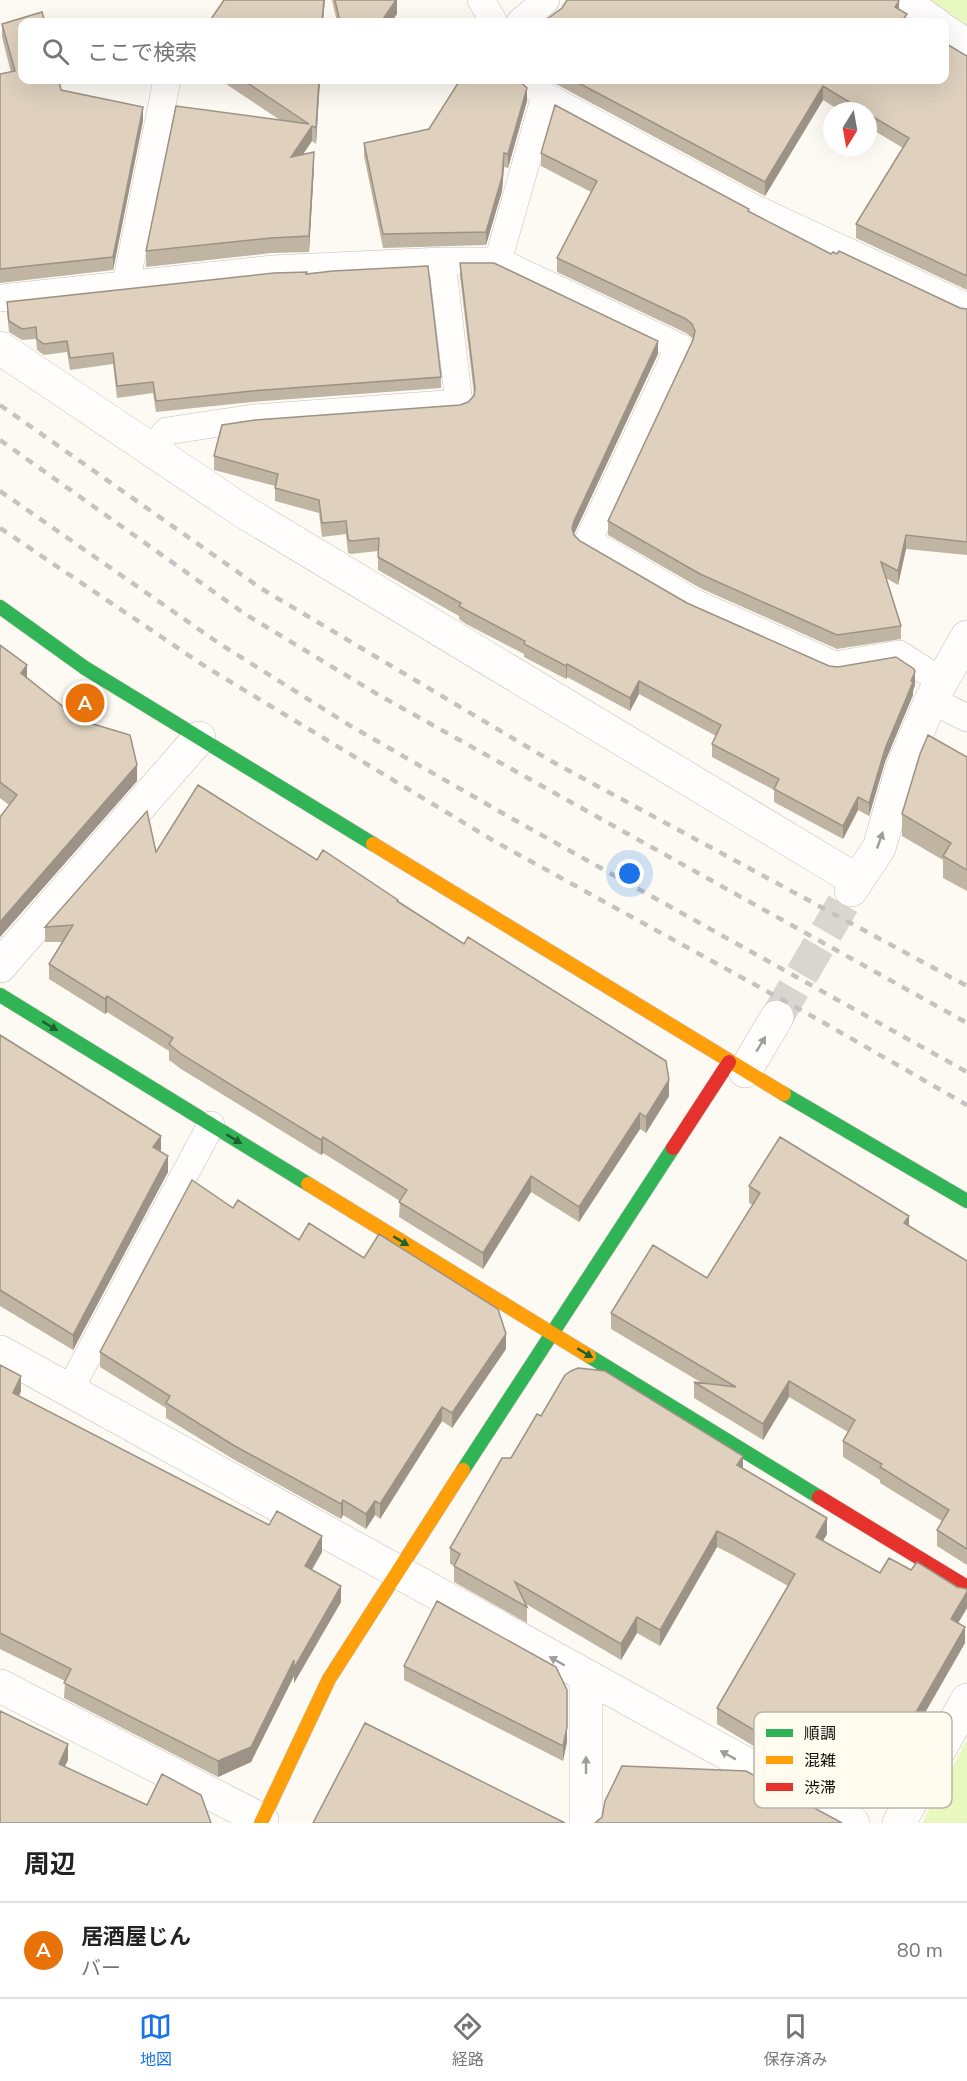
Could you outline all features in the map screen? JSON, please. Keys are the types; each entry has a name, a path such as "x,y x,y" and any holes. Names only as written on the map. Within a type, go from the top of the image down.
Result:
{"street":[{"path":"0,348 261,522 853,885 879,848 902,769 936,690 967,637"},
{"path":"0,607 85,668 737,1066 967,1201"},
{"path":"0,966 199,738"},
{"path":"0,996 967,1587"},
{"path":"0,1686 261,1821 330,1680 397,1571 551,1333 737,1066 777,1017"},
{"path":"0,1353 754,1769"},
{"path":"586,1677 586,1823"},
{"path":"952,1727 967,1700"},
{"path":"826,1808 853,1823"},
{"path":"899,1823 907,1808"}],"lane":[{"path":"481,0 492,18"},
{"path":"525,18 546,0"},
{"path":"905,0 932,18"},
{"path":"949,30 967,42"},
{"path":"126,285 166,84"},
{"path":"498,261 536,88 750,206 967,307"},
{"path":"151,450 167,431 253,418 459,403 442,261"},
{"path":"0,298 273,269 442,261 498,261 679,347 588,541 693,602 835,665 899,654 967,718"},
{"path":"69,1390 211,1125"}],"green space":[{"path":"930,0 967,0 967,25"},
{"path":"967,1740 967,1823 922,1823 930,1808 952,1808 952,1768"}],"building":[{"path":"224,0 324,0 322,18 212,18"},
{"path":"335,0 396,0 384,18 339,18"},
{"path":"567,0 898,0 895,7 907,14 904,18 548,18 562,8"},
{"path":"42,12 44,18 22,18"},
{"path":"18,19 18,84 60,84 61,90 143,107 113,257 0,269 0,74 15,71 2,24"},
{"path":"949,45 967,56 967,276 856,224 909,138 877,119 877,102 849,102 823,86 765,182 581,84 949,84"},
{"path":"249,84 319,84 316,128 312,126 291,157 314,152 309,236 146,251 176,106 309,124"},
{"path":"457,84 522,84 527,88 508,154 504,153 502,177 486,232 383,234 364,143 429,129"},
{"path":"555,105 831,254 833,252 837,254 839,251 960,308 967,309 967,542 906,535 898,571 881,562 901,626 837,635 700,574 608,521 693,340 695,331 686,319 557,258 597,181 541,153"},
{"path":"460,263 494,263 658,341 574,521 572,528 574,535 580,541 687,603 829,666 838,667 896,657 914,669 911,681 913,682 885,749 869,803 858,797 843,826 774,789 779,779 712,744 721,725 639,681 630,698 524,644 525,641 459,606 461,603 378,557 379,538 351,541 348,539 346,521 322,523 319,500 275,488 278,474 214,456 222,425 255,420 460,405 468,402 474,396 475,388"},
{"path":"428,266 441,377 252,391 156,401 153,382 117,386 113,353 70,358 67,341 44,344 37,339 36,327 22,329 9,321 7,302 274,273 307,272 306,274"},
{"path":"0,645 27,665 21,673 80,720 130,735 137,765 0,922 0,817 17,795 0,782"},
{"path":"928,735 967,757 967,870 943,856 951,843 902,814"},
{"path":"198,785 317,860 323,850 464,944 468,937 666,1061 669,1080 646,1117 640,1113 579,1207 531,1176 483,1253 399,1202 407,1190 323,1137 321,1140 181,1054 169,1044 173,1038 107,996 105,999 49,964 73,925 45,927 147,811 156,852"},
{"path":"0,1035 161,1136 153,1147 168,1156 73,1335 0,1290"},
{"path":"780,1137 909,1216 904,1223 967,1261 967,1549 937,1530 949,1510 880,1467 882,1464 843,1441 855,1420 789,1381 763,1424 694,1382 736,1387 611,1313 653,1245 707,1278 760,1193 749,1186"},
{"path":"192,1180 233,1208 238,1200 299,1240 309,1223 364,1258 379,1234 498,1309 506,1334 452,1413 442,1407 380,1504 375,1501 366,1514 343,1500 341,1504 233,1445 166,1403 170,1396 100,1352"},
{"path":"0,1365 21,1376 13,1393 269,1525 277,1511 322,1536 305,1566 341,1586 294,1668 294,1660 251,1747 218,1761 64,1683 71,1669 0,1633"},
{"path":"578,1368 605,1371 743,1456 737,1465 827,1518 816,1537 880,1573 889,1558 911,1570 917,1562 957,1587 967,1589 951,1619 965,1627 916,1712 754,1712 754,1730 717,1708 795,1574 717,1531 660,1630 637,1617 621,1644 515,1582 527,1607 454,1566 460,1554 450,1548 502,1458 511,1458 537,1414 541,1416 565,1375"},
{"path":"437,1601 556,1667 567,1690 567,1727 563,1746 404,1666"},
{"path":"0,1711 68,1744 59,1764 147,1805 162,1774 201,1795 211,1823 0,1823"},
{"path":"365,1723 565,1823 313,1823"},
{"path":"622,1766 746,1771 754,1775 754,1808 814,1808 842,1823 595,1823 602,1817 605,1801"}],"tunnel":[{"path":"777,1017 851,890"}],"railway":[{"path":"0,405 262,589 551,761 967,986"},
{"path":"0,440 245,614 377,694 967,1023"},
{"path":"0,491 220,644 349,725 967,1072"},
{"path":"0,528 206,667 494,841 819,1020 967,1105"}],"traffic: fast":[{"path":"0,607 85,668 373,844"},
{"path":"0,995 308,1184"},
{"path":"784,1094 967,1201"},
{"path":"463,1470 673,1148"},
{"path":"589,1356 819,1497"}],"traffic: slow":[{"path":"373,844 784,1094"},
{"path":"308,1184 589,1356"},
{"path":"261,1823 329,1679 463,1470"}],"traffic: jam":[{"path":"673,1148 729,1062"},
{"path":"819,1497 967,1587"}],"place":[{"name":"居酒屋じん","path":"85,703"}]}
